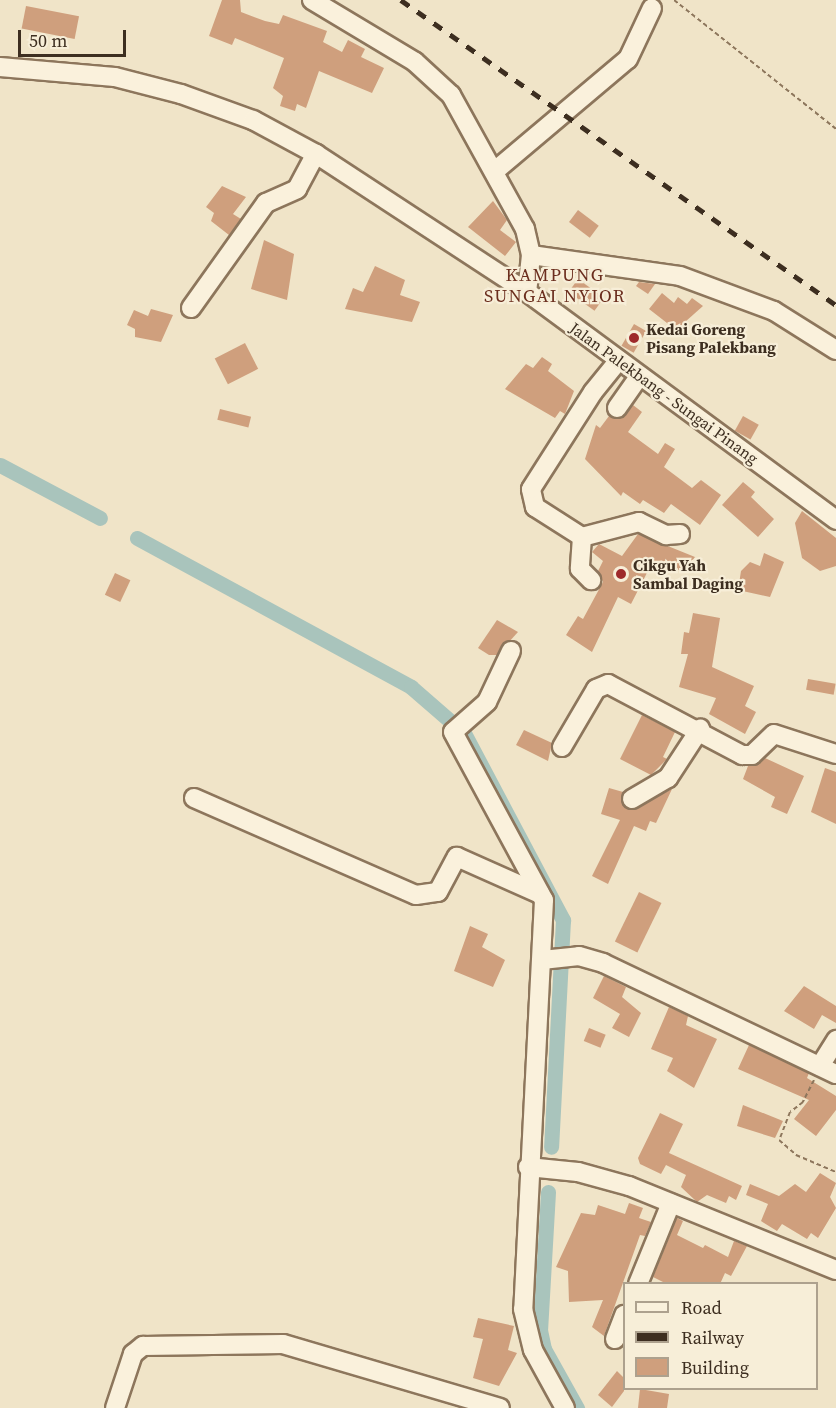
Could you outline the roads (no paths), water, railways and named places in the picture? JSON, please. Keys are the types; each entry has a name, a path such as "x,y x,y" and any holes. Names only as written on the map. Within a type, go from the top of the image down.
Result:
{"street":[{"path":"312,0 443,84 496,170 525,229 531,255 527,292"},
{"path":"496,170 628,59 652,8"},
{"name":"Jalan Palekbang - Sungai Pinang","path":"0,67 115,77 181,94 253,120 316,154 527,292 836,520"},
{"path":"191,308 266,203 297,189 316,154"},
{"path":"531,255 680,276 774,311 836,350"},
{"path":"619,360 593,392 531,489 536,507 582,537 639,522 666,535 680,534"},
{"path":"617,408 639,376"},
{"path":"582,537 580,569 591,580"},
{"path":"511,651 487,702 460,727 540,894 545,913 552,960 534,1168 524,1323 565,1408"},
{"path":"562,747 596,689 608,684 700,729 741,756 752,755 774,734 836,754"},
{"path":"632,799 668,778 700,729"},
{"path":"194,798 416,895 438,892 458,857 540,894"},
{"path":"552,960 585,956 828,1070 836,1040"},
{"path":"534,1168 578,1172 671,1203 834,1263"},
{"path":"639,1282 671,1203"},
{"path":"615,1339 623,1318"},
{"path":"115,1408 133,1354 143,1346 283,1344 500,1408"}],"waterway":[{"path":"0,465 100,518"},
{"path":"137,538 411,687 464,733 563,920 551,1147"},
{"path":"548,1192 540,1330 544,1349 577,1408"}],"railway":[{"path":"401,0 836,305"}],"place":[{"name":"Kedai Goreng Pisang Palekbang","path":"634,338"},
{"name":"Cikgu Yah Sambal Daging","path":"621,574"}],"district":[{"name":"KAMPUNG SUNGAI NYIOR","path":"555,286"}]}
